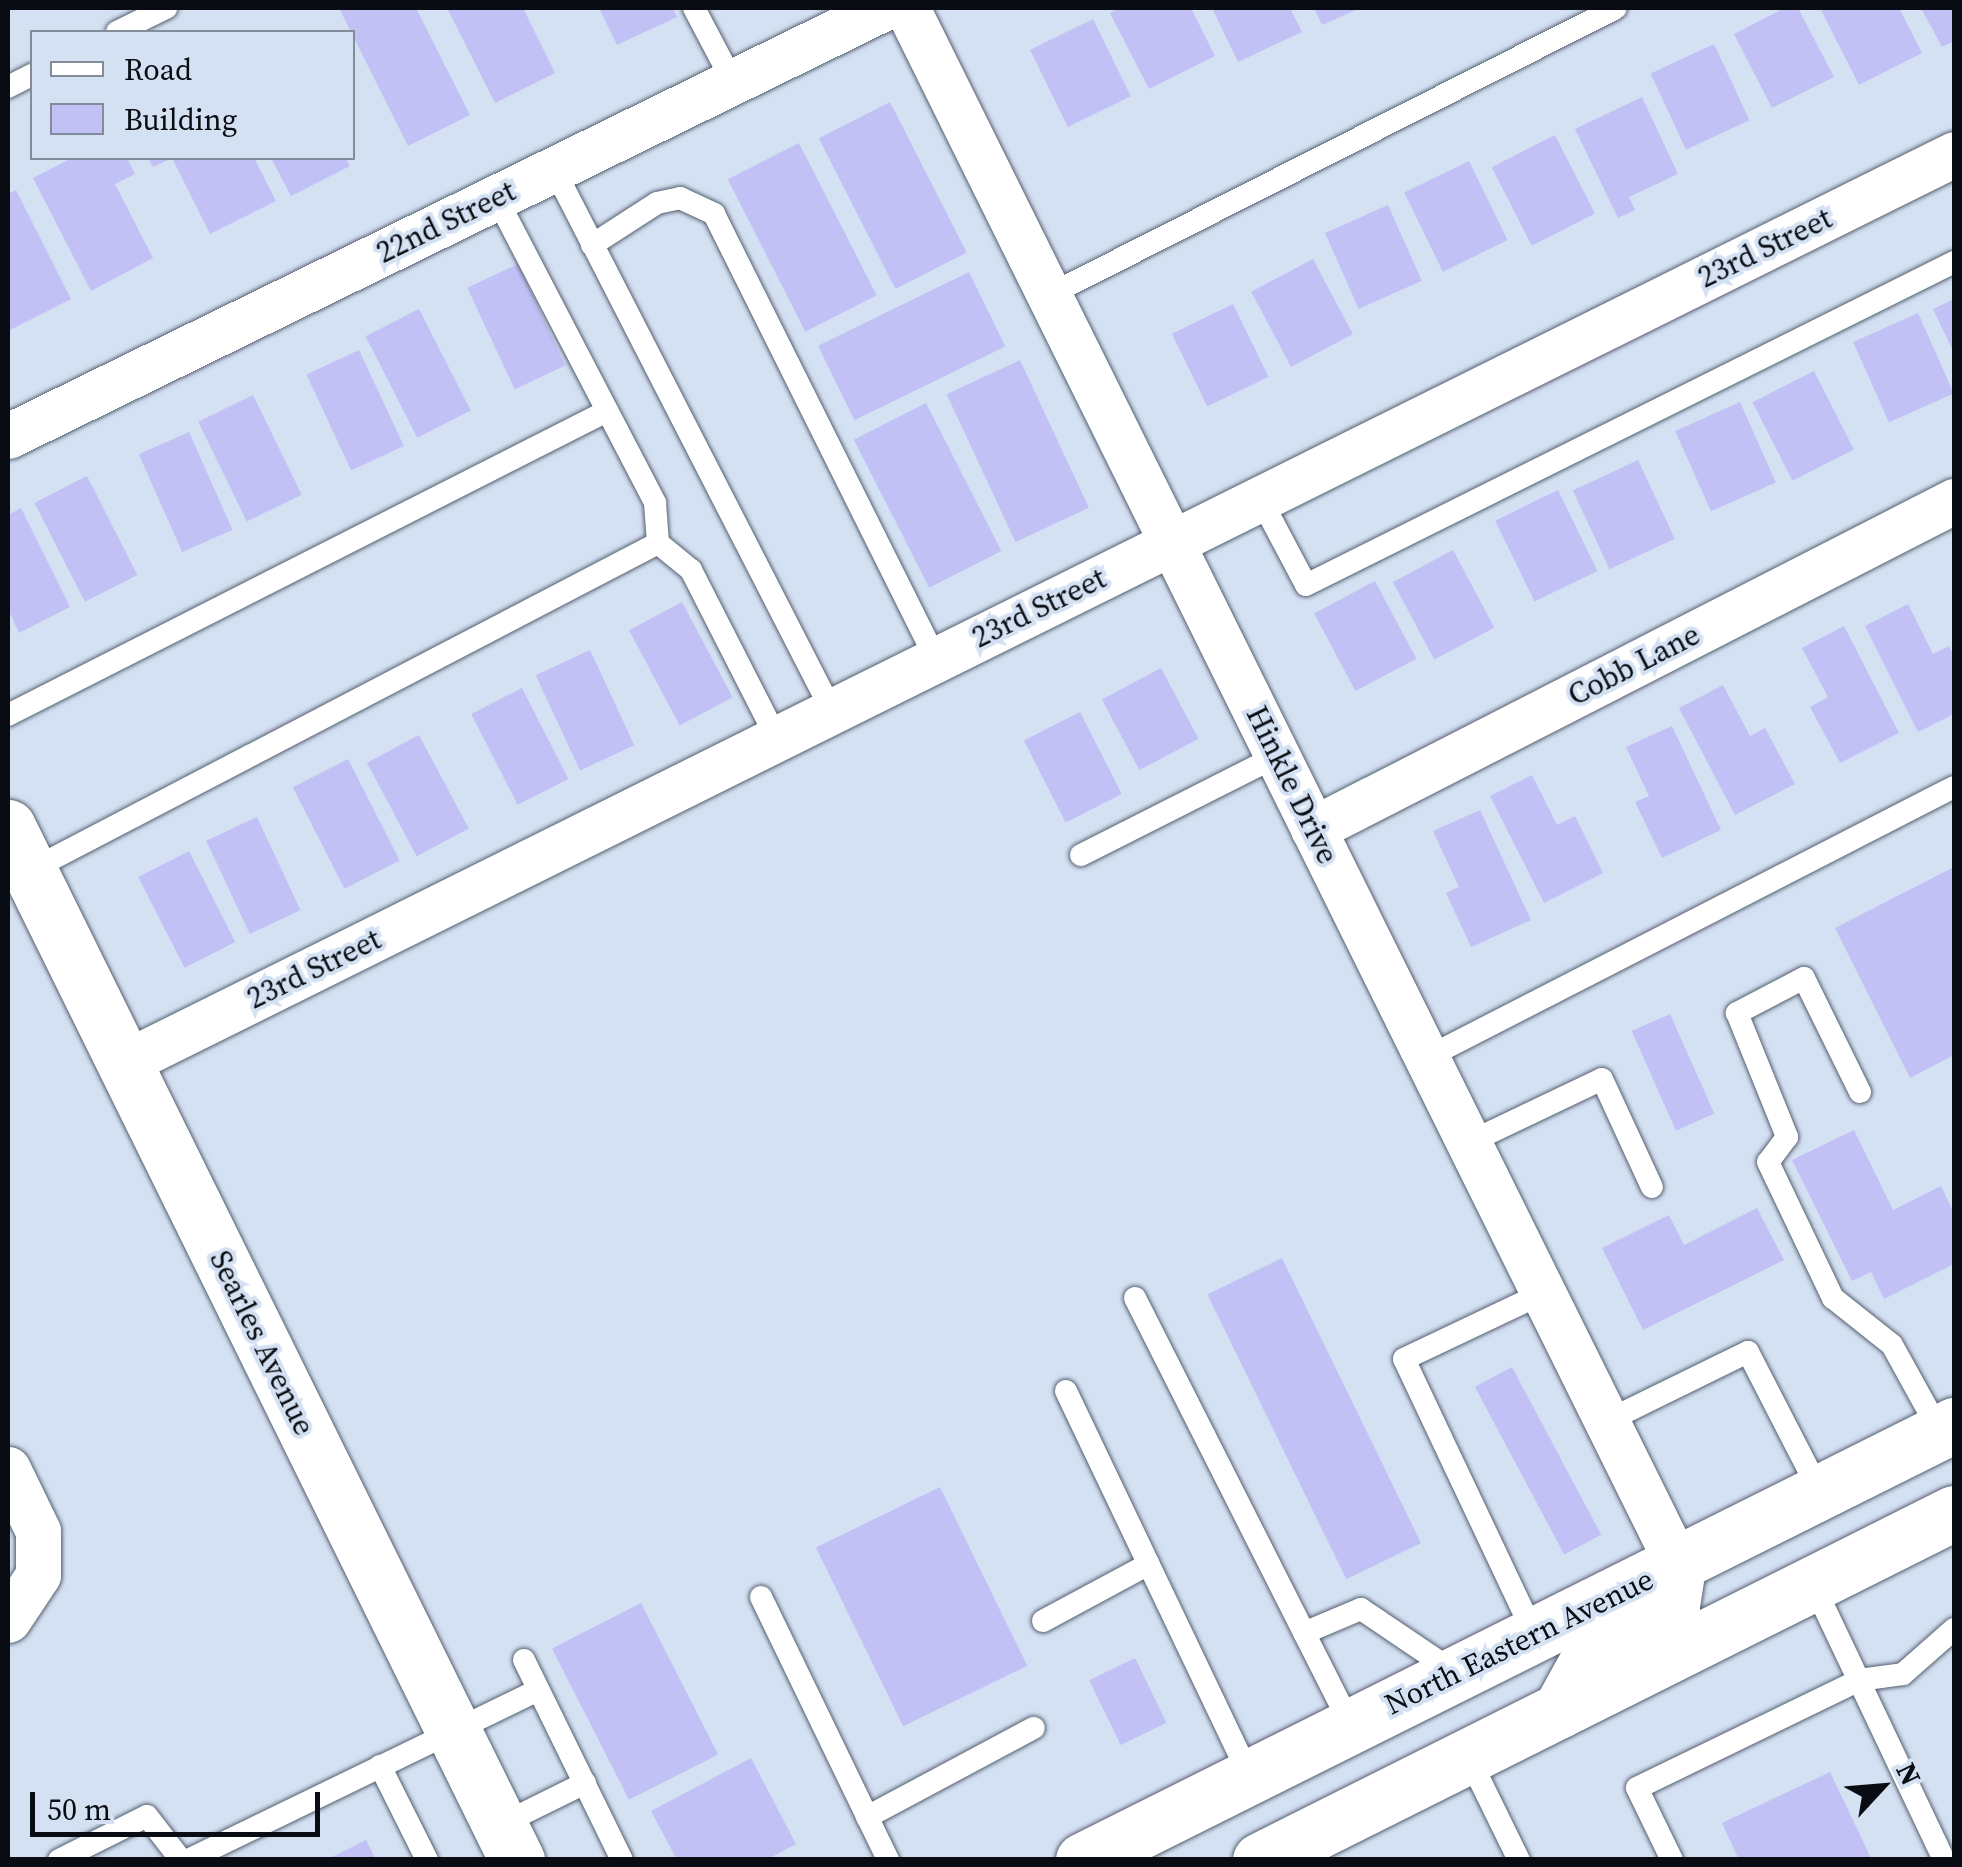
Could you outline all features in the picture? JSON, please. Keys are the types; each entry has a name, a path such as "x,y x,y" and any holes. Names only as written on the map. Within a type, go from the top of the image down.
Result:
{"main road":[{"name":"Searles Avenue","path":"18,849 508,1842"},
{"name":"North Eastern Avenue","path":"1084,1860 1936,1434"},
{"path":"1813,1584 1808,1544 1895,1494 1936,1434"},
{"path":"1273,1857 1954,1513"},
{"path":"1560,1710 1593,1650 1672,1605 1682,1586 1678,1563"}],"street":[{"name":"22nd Street","path":"8,436 884,8"},
{"name":"Hinkle Drive","path":"907,8 1678,1563"},
{"name":"23rd Street","path":"124,1063 1954,154"},
{"name":"Cobb Lane","path":"1313,829 1954,501"},
{"path":"8,1469 38,1532 38,1575 8,1620"}],"lane":[{"path":"121,30 166,8"},
{"path":"694,8 733,82"},
{"path":"1049,296 1616,8"},
{"path":"554,169 832,712"},
{"path":"496,197 655,504 658,544 691,570 777,739"},
{"path":"592,245 657,203 680,198 714,214 936,659"},
{"path":"1260,498 1306,585 1954,262"},
{"path":"8,716 605,412"},
{"path":"18,849 658,544"},
{"path":"1081,855 1278,756"},
{"path":"1426,1058 1954,787"},
{"path":"1860,1092 1804,978 1738,1013 1787,1137 1768,1162 1833,1298 1892,1346 1936,1434"},
{"path":"1468,1143 1602,1079 1652,1187"},
{"path":"1534,1634 1404,1359 1543,1294"},
{"path":"1135,1298 1351,1726"},
{"path":"1606,1420 1748,1352 1820,1492"},
{"path":"1066,1390 1250,1776"},
{"path":"1043,1621 1149,1564"},
{"path":"1813,1584 1944,1860"},
{"path":"761,1597 888,1860"},
{"path":"1304,1634 1361,1609 1456,1674"},
{"path":"1672,1860 1637,1788 1859,1680 1903,1674 1954,1629"},
{"path":"524,1660 622,1860"},
{"path":"59,1860 148,1816 184,1860 538,1690"},
{"path":"867,1817 1034,1728"},
{"path":"1468,1756 1519,1860"},
{"path":"380,1766 427,1860"},
{"path":"508,1842 584,1783"}],"building":[{"path":"339,8 416,8 470,115 408,146 355,40 355,30 350,30"},
{"path":"447,8 523,8 555,73 495,103"},
{"path":"599,8 673,8 677,17 617,45"},
{"path":"1120,8 1191,8 1215,56 1149,89 1110,13"},
{"path":"1212,8 1290,8 1302,32 1238,62"},
{"path":"1314,8 1360,8 1322,25"},
{"path":"1785,8 1798,8 1834,77 1772,108 1734,34"},
{"path":"1820,8 1899,8 1922,53 1859,85"},
{"path":"1921,8 1954,8 1954,41 1942,47"},
{"path":"1093,19 1131,96 1068,127 1030,50"},
{"path":"1714,44 1749,120 1686,150 1651,74"},
{"path":"1642,97 1678,174 1629,197 1635,210 1618,218 1575,129"},
{"path":"890,102 967,253 895,289 819,138"},
{"path":"1555,135 1595,213 1532,246 1492,167"},
{"path":"799,143 877,295 805,332 728,179"},
{"path":"68,160 128,160 135,174 115,184 153,258 91,291 33,178"},
{"path":"149,160 168,160 153,167"},
{"path":"173,160 255,160 276,201 210,234"},
{"path":"272,160 347,160 350,166 291,196"},
{"path":"1469,161 1508,240 1443,272 1404,193"},
{"path":"16,190 71,299 8,331 8,194"},
{"path":"1388,205 1422,281 1359,309 1325,233"},
{"path":"1313,259 1353,334 1291,367 1251,292"},
{"path":"518,264 565,366 515,389 467,288"},
{"path":"969,272 1005,347 854,420 818,346"},
{"path":"1954,299 1954,353 1933,309"},
{"path":"1233,304 1269,377 1207,407 1172,334"},
{"path":"419,309 471,411 417,438 366,336"},
{"path":"1918,313 1954,393 1889,422 1853,342"},
{"path":"359,350 404,446 351,471 306,375"},
{"path":"1020,360 1089,508 1015,542 947,394"},
{"path":"1814,371 1854,449 1792,481 1753,402"},
{"path":"253,395 302,495 247,522 198,422"},
{"path":"1740,402 1776,482 1711,511 1675,431"},
{"path":"926,403 1001,551 929,588 854,440"},
{"path":"189,432 233,530 182,552 139,454"},
{"path":"1638,460 1675,539 1610,569 1573,490"},
{"path":"87,476 137,575 85,602 34,503"},
{"path":"1558,490 1597,571 1535,602 1495,521"},
{"path":"21,508 70,607 19,633 8,609 8,515"},
{"path":"1453,550 1494,628 1434,660 1393,582"},
{"path":"1375,581 1416,659 1355,691 1314,613"},
{"path":"682,602 733,697 680,726 629,630"},
{"path":"1908,604 1933,654 1949,646 1954,656 1954,714 1918,732 1865,626"},
{"path":"1844,626 1899,733 1840,763 1810,707 1828,697 1802,648"},
{"path":"590,650 634,745 580,771 536,675"},
{"path":"1161,668 1199,739 1139,770 1102,699"},
{"path":"1723,685 1750,736 1765,728 1795,784 1735,815 1679,708"},
{"path":"522,688 568,779 518,805 471,714"},
{"path":"1080,712 1122,794 1066,823 1024,741"},
{"path":"1672,726 1721,830 1662,858 1635,802 1649,796 1626,747"},
{"path":"419,735 469,829 417,856 367,763"},
{"path":"348,759 400,861 345,889 293,787"},
{"path":"1532,775 1557,825 1575,816 1603,873 1544,903 1490,796"},
{"path":"1480,810 1531,920 1471,947 1446,893 1459,887 1433,831"},
{"path":"257,817 301,910 250,934 206,841"},
{"path":"189,851 235,942 185,968 138,877"},
{"path":"1954,867 1954,1055 1910,1078 1835,928"},
{"path":"1670,1014 1714,1114 1676,1131 1632,1031"},
{"path":"1854,1130 1893,1210 1941,1186 1954,1213 1954,1264 1884,1299 1871,1272 1852,1281 1792,1160"},
{"path":"1757,1208 1784,1260 1643,1330 1602,1248 1669,1215 1684,1245"},
{"path":"1282,1258 1421,1543 1346,1579 1207,1294"},
{"path":"1512,1367 1601,1535 1564,1554 1475,1387"},
{"path":"940,1487 1027,1666 903,1726 816,1547"},
{"path":"641,1603 718,1754 629,1800 552,1648"},
{"path":"1135,1658 1167,1723 1121,1745 1089,1680"},
{"path":"751,1758 796,1844 766,1860 677,1860 651,1811"},
{"path":"1830,1772 1872,1860 1739,1860 1722,1823"},
{"path":"366,1840 376,1860 326,1860"}]}
